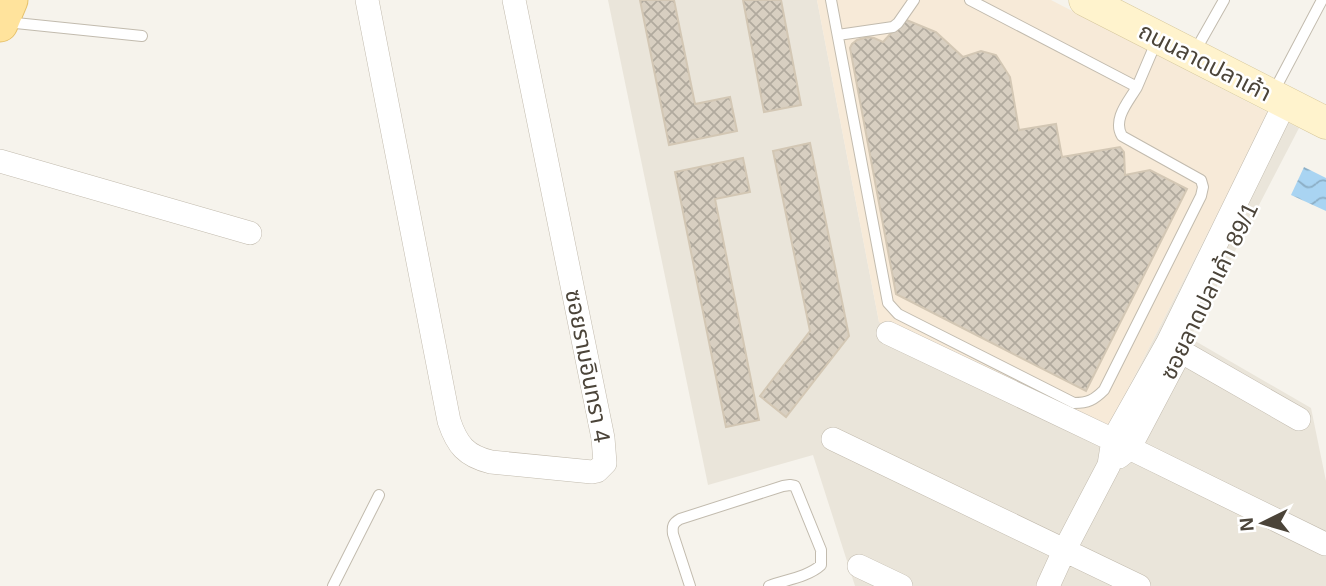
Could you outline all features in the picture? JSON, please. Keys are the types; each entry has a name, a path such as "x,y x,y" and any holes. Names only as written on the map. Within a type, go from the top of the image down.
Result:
{"main road":[{"path":"0,23 10,0"},
{"name":"ถนนลาดปลาเค้า","path":"1085,0 1326,124"}],"street":[{"name":"ซอยรามอินทรา 4","path":"368,0 449,421 455,438 475,458 491,462 592,472 605,463 603,438 514,0"},
{"name":"ซอยลาดปลาเค้า 89/1","path":"1048,586 1108,464 1174,348 1285,103"},
{"path":"0,161 250,233"},
{"path":"888,333 1325,544"},
{"path":"1174,348 1299,419"},
{"path":"833,439 1139,586"},
{"path":"859,566 901,586"}],"lane":[{"path":"831,0 888,303 898,314 1074,403 1095,400 1104,390 1201,196 1203,187 1200,180 1122,136 1118,129 1118,119 1137,87 1158,37"},
{"path":"838,34 893,27 914,0"},
{"path":"970,0 1137,87"},
{"path":"1193,55 1224,0"},
{"path":"1285,103 1322,0"},
{"path":"0,23 142,36"},
{"path":"690,586 673,534 674,523 793,485 821,550 821,565 808,573 769,586"},
{"path":"333,586 379,495"}],"shaded area":[{"path":"608,0 817,0 879,322 1105,434 1269,113 1299,128 1190,338 1311,408 1326,481 1326,586 855,586 813,455 708,485"},
{"path":"817,0 1051,0 1269,113 1105,434 879,322"}],"water":[{"path":"1304,167 1326,178 1326,211 1291,195"}],"building":[{"path":"640,0 674,0 695,104 730,97 737,131 669,145"},
{"path":"743,0 781,0 801,105 764,112"},
{"path":"904,19 936,32 963,57 981,51 996,55 1010,77 1019,130 1056,124 1062,157 1120,147 1124,152 1125,175 1150,170 1187,189 1086,391 896,294 850,48 857,40 868,37 883,42"},
{"path":"810,143 849,336 786,417 760,396 810,331 773,151"},
{"path":"743,158 750,192 715,199 759,420 726,427 675,172"}]}
